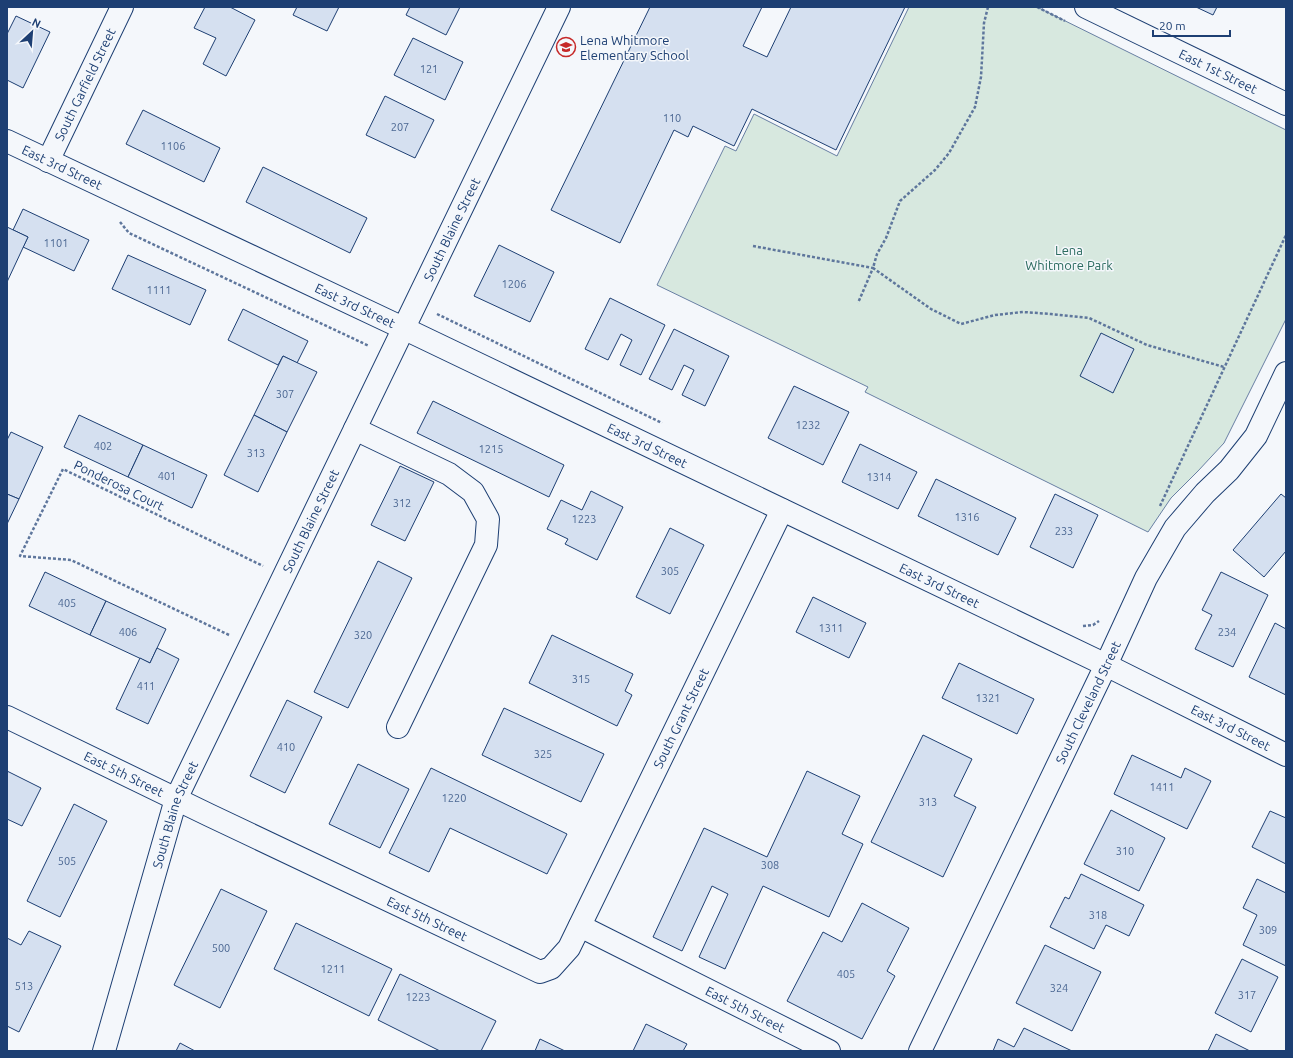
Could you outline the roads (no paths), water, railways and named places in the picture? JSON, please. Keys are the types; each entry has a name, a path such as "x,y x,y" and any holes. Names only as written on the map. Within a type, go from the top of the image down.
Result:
{"street":[{"name":"South Garfield Street","path":"48,161 122,7"},
{"name":"South Blaine Street","path":"104,1051 176,799 559,7"},
{"name":"East 1st Street","path":"1086,7 1286,104"},
{"name":"East 3rd Street","path":"7,141 403,328 1106,665 1286,755"},
{"name":"South Cleveland Street","path":"920,1051 1106,665 1146,578 1176,528 1205,493 1229,470 1256,436 1286,372"},
{"path":"354,429 449,474 473,492 488,519 486,545 398,727"},
{"name":"South Grant Street","path":"580,926 782,510"},
{"name":"East 5th Street","path":"7,717 540,972 551,968 569,948 580,926 829,1051"}],"place":[{"name":"Lena Whitmore Elementary School","path":"566,47"}],"park label":[{"name":"Lena Whitmore Park","path":"1069,258"}]}
